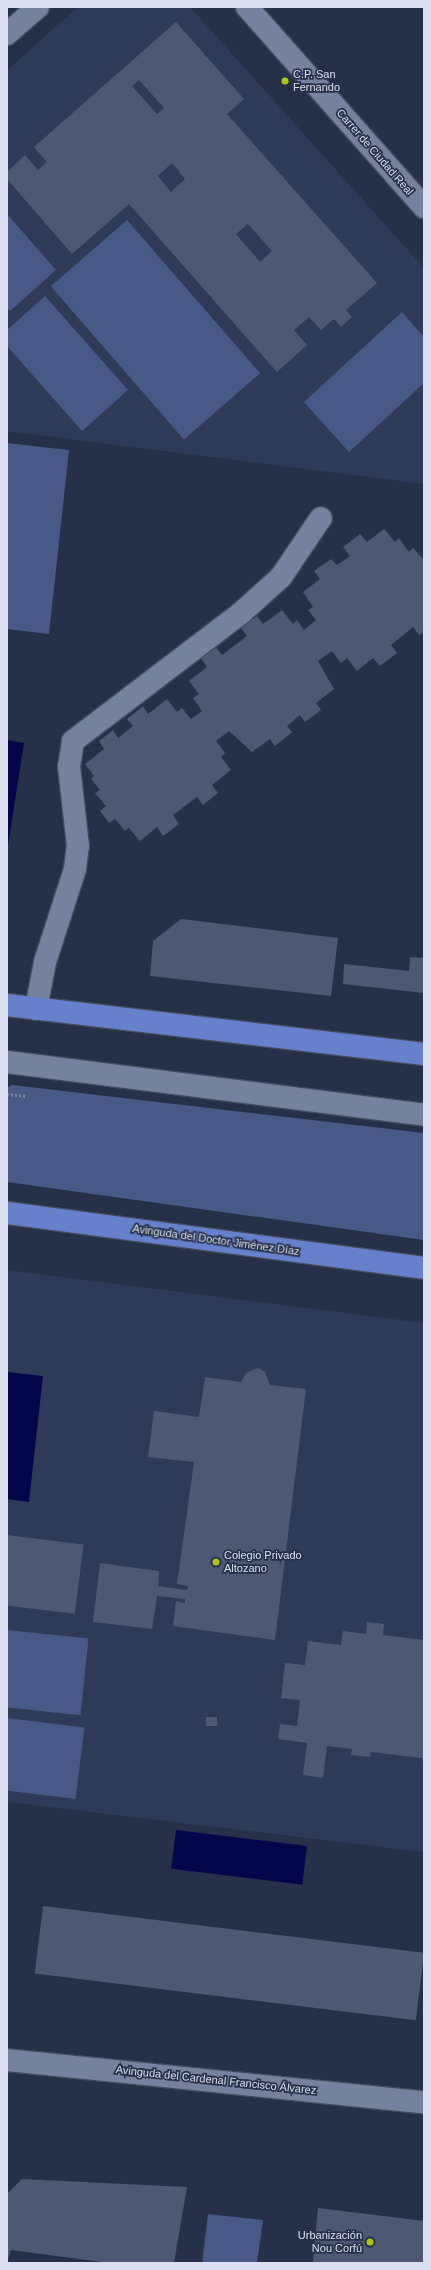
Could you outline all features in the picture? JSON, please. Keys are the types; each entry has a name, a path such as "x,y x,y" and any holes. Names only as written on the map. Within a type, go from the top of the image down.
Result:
{"main road":[{"path":"7,1005 424,1054"},
{"name":"Avinguda del Doctor Jiménez Díaz","path":"7,1213 424,1268"}],"street":[{"path":"7,34 38,7"},
{"name":"Carrer de Ciudad Real","path":"247,7 424,207"},
{"path":"36,1008 45,962 75,869 78,846 69,767 73,741 240,613 281,577 320,518"},
{"path":"7,1062 424,1115"},
{"name":"Avinguda del Cardenal Francisco Álvarez","path":"7,2060 424,2102"}],"shaded area":[{"path":"78,7 190,7 424,268 424,484 7,431 7,70"},
{"path":"7,214 56,270 10,311 7,308"},
{"path":"127,220 260,373 184,439 51,286"},
{"path":"45,296 128,390 82,431 7,346 7,330"},
{"path":"402,312 424,337 424,383 349,452 304,402"},
{"path":"7,443 69,450 49,634 7,629"},
{"path":"7,740 24,743 7,852"},
{"path":"12,1085 424,1133 424,1240 7,1182 7,1088"},
{"name":"Colegio Privado Altozano","path":"7,1270 424,1323 424,1852 7,1802"},
{"path":"7,1372 43,1376 29,1502 7,1499"},
{"path":"7,1630 89,1639 81,1715 7,1707"},
{"path":"7,1718 84,1728 76,1799 7,1791"},
{"path":"176,1830 307,1846 302,1885 171,1869"},
{"path":"208,2214 263,2220 257,2263 202,2263"}],"building":[{"path":"176,22 244,99 227,114 377,283 346,310 352,317 341,327 334,319 321,330 309,317 294,330 307,345 277,372 129,204 72,254 7,179 7,172 25,155 38,170 47,162 34,147","holes":["139,80 164,108 157,114 132,86","172,163 185,179 171,192 158,176","248,224 272,251 260,262 236,234"]},
{"path":"384,529 395,542 399,538 409,552 413,548 424,560 424,632 419,635 413,627 391,645 397,653 380,666 373,658 357,671 347,658 341,663 332,651 318,661 334,689 316,703 321,710 305,722 300,715 287,726 292,732 275,746 270,739 252,752 229,731 216,741 225,753 221,757 231,770 212,785 218,793 203,805 197,797 173,815 179,824 163,836 157,827 140,841 129,828 125,831 115,819 109,823 100,811 106,806 95,793 100,790 91,779 94,776 85,764 104,749 99,741 113,730 118,738 133,726 127,719 143,706 148,714 167,699 177,712 182,708 191,719 202,711 193,698 199,694 189,681 207,667 201,658 216,647 222,655 247,636 241,628 257,616 263,624 282,610 293,624 297,620 304,630 316,620 308,610 313,607 303,592 320,579 314,571 331,559 337,565 350,556 343,547 360,534 367,542"},
{"path":"181,919 338,938 331,996 150,976 153,941"},
{"path":"410,957 424,958 424,993 343,984 344,964 409,971"},
{"path":"258,1368 265,1372 270,1385 306,1389 275,1640 173,1626 176,1601 185,1603 185,1599 157,1596 152,1629 93,1622 100,1563 159,1571 158,1586 187,1590 188,1586 177,1584 194,1462 148,1457 154,1411 199,1417 205,1377 241,1382 246,1373"},
{"path":"7,1535 83,1544 75,1614 7,1606"},
{"path":"367,1622 384,1624 383,1635 424,1640 424,1766 422,1758 371,1752 370,1757 351,1755 352,1749 327,1746 323,1778 303,1775 307,1743 278,1739 280,1724 297,1726 300,1700 281,1698 285,1663 305,1665 308,1641 341,1645 343,1631 366,1634"},
{"path":"206,1717 217,1717 217,1726 206,1726"},
{"path":"43,1906 424,1953 416,2020 35,1973"},
{"path":"22,2179 187,2187 174,2263 110,2263 11,2250 7,2263 7,2194"},
{"name":"Urbanización Nou Corfú","path":"318,2208 424,2221 424,2263 313,2263"}],"place":[{"name":"C.P. San Fernando","path":"285,81"},
{"name":"Colegio Privado Altozano","path":"216,1562"},
{"name":"Urbanización Nou Corfú","path":"370,2242"}]}
